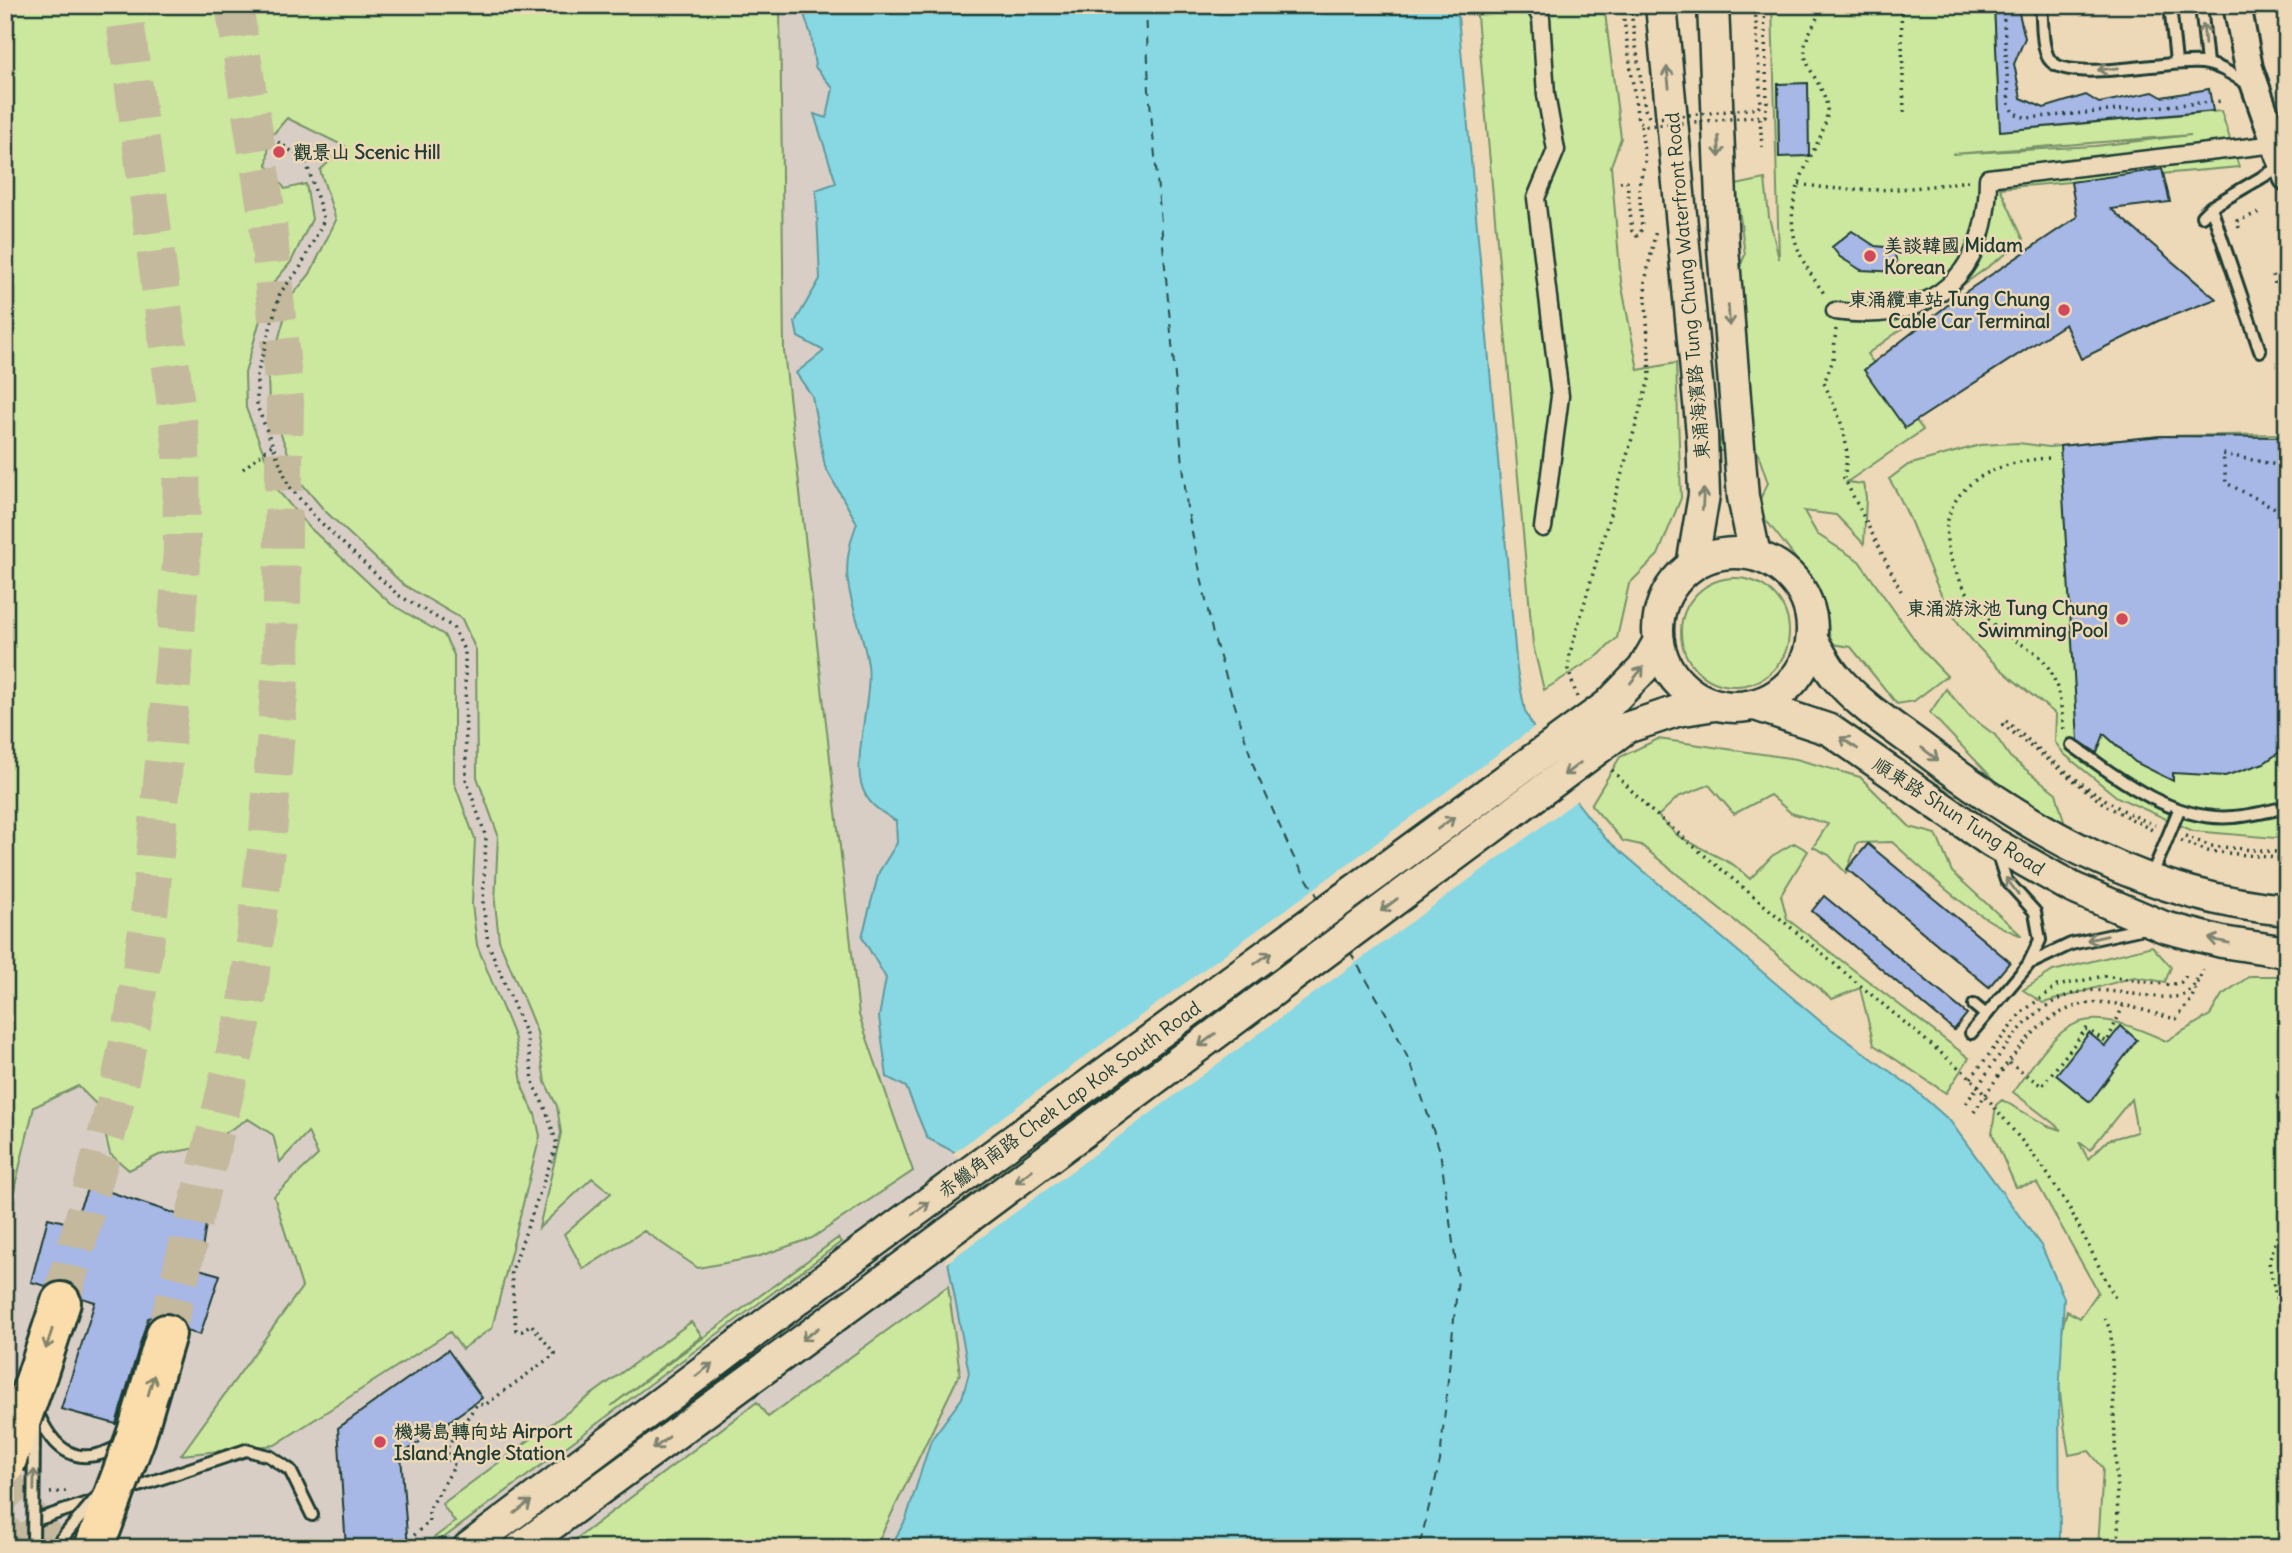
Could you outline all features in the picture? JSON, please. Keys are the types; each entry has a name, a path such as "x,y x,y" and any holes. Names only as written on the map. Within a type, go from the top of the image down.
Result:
{"highway":[{"path":"5,1465 36,1391 61,1302"},
{"path":"94,1548 132,1448 166,1334"}],"main road":[{"name":"東涌海濱路 Tung Chung Waterfront Road","path":"1661,5 1702,434 1703,495 1692,566"},
{"name":"東涌海濱路 Tung Chung Waterfront Road","path":"1713,5 1726,276 1743,497 1755,555"},
{"path":"1723,554 1755,555 1780,567 1800,587 1811,612 1812,640 1808,655 1793,681 1782,691 1755,705 1735,708 1715,705 1697,698 1672,675 1659,641 1663,603 1675,582 1692,566 1723,554"},
{"name":"順東路 Shun Tung Road","path":"1812,640 1835,675 1862,702 1943,764 2046,832 2149,881 2207,898 2287,910"},
{"name":"赤鱲角南路 Chek Lap Kok South Road","path":"468,1548 1643,668 1659,641"},
{"name":"赤鱲角南路 Chek Lap Kok South Road","path":"520,1548 1626,728 1677,711 1715,705"},
{"name":"順東路 Shun Tung Road","path":"1755,705 1830,730 1993,843 2073,888 2164,927 2222,942 2287,952"}],"street":[{"path":"1534,5 1541,18 1546,95 1556,150 1536,198 1560,396 1543,528"},
{"path":"1835,311 1869,316 1903,311 1934,297 1960,274 1979,245 1988,212 1988,178 2282,162 2255,89 2242,7"}],"lane":[{"path":"2042,5 2045,45 2049,58 2058,68 2084,71 2176,62 2207,63 2255,89"},
{"path":"2170,5 2176,62"},
{"path":"2202,5 2207,63"},
{"path":"2202,216 2211,207 2282,162"},
{"path":"2211,207 2260,351"},
{"path":"2072,745 2123,783 2179,810 2198,815 2232,817 2287,807"},
{"path":"2149,881 2179,810"},
{"path":"1971,1033 2028,965 2040,940 2039,922 2035,912 2006,880 1993,843"},
{"path":"2028,965 2046,953 2071,944 2135,929 2164,927"},
{"path":"1974,1006 1986,1015"},
{"path":"36,1391 54,1441 76,1457 132,1448"},
{"path":"33,1548 36,1391"},
{"path":"54,1548 132,1448"},
{"path":"36,1520 246,1450 269,1456 290,1470 312,1515"}],"path":[{"path":"1620,182 1627,181 1632,231 1637,236 1642,229 1639,185 1645,161 1642,125 1638,121 1622,5"},
{"path":"1630,5 1645,109 1649,117 1659,118 1758,108 1761,104 1755,5"},
{"name":"東涌海濱路 Tung Chung Waterfront Road","path":"1637,5 1650,138"},
{"path":"1642,125 1760,118 1767,112 1764,5"},
{"path":"1822,5 1806,43 1805,54 1819,83 1828,111 1822,134 1799,184 1791,225 1793,240 1800,258 1835,311 1836,341 1824,383 1847,436 1844,478 1901,591"},
{"path":"1901,5 1904,114"},
{"path":"2003,5 2009,106 2014,113 2027,118 2223,101"},
{"path":"1760,118 1762,147"},
{"path":"278,142 306,161 324,219 300,268 280,293 257,374 257,406 289,486 316,518 398,595 453,627 465,652 466,779 486,837 483,904 488,943 526,1035 534,1086 546,1110 557,1144 511,1273 516,1330 522,1331 531,1324 555,1354 485,1405 477,1404 448,1446 450,1463 455,1465 429,1510 429,1522 411,1538 412,1548"},
{"path":"1799,184 1844,191 1907,190 1988,178"},
{"path":"2239,228 2237,221 2261,212"},
{"name":"東涌海濱路 Tung Chung Waterfront Road","path":"1594,704 1570,679 1570,653 1650,376 1645,282 1659,217"},
{"path":"2273,275 2276,288 2286,286"},
{"path":"243,469 272,445"},
{"path":"2287,467 2223,454 2226,483 2277,509 2287,518"},
{"path":"2049,458 1997,467 1976,477 1954,503 1947,528 1948,545 1956,571 1973,602 1992,623 2032,650 2053,676 2064,731 2072,745"},
{"path":"2002,724 2105,805 2162,834"},
{"path":"1607,764 1649,809 1970,1078 2022,1138 2064,1198 2116,1300"},
{"path":"2174,838 2208,851 2287,859"},
{"path":"1974,1112 2009,1063 2043,1023 2066,1009 2086,1003 2123,1006 2176,1019 2191,1000 2203,970"},
{"path":"1970,1078 2021,1013 2057,986 2077,979 2104,976 2170,985 2181,982 2188,973"},
{"path":"1966,1103 2019,1031 2038,1011 2058,999 2085,991 2113,990 2177,997 2189,991 2199,975"},
{"path":"2009,1063 2042,1086 2086,1029 2107,1042 2123,1006"},
{"path":"2287,1227 2277,1237 2269,1262 2286,1346 2287,1387"},
{"path":"2105,1318 2111,1332 2119,1548"}],"shaded area":[{"path":"5,5 801,5 811,35 815,67 833,88 827,118 814,115 836,184 816,190 820,279 795,322 824,352 797,373 812,396 825,467 857,523 847,550 847,581 868,666 861,782 870,804 896,821 897,843 879,872 862,937 886,978 879,1017 927,1138 964,1156 948,1262 969,1373 962,1398 931,1440 906,1519 890,1548 5,1548"}],"green space":[{"path":"5,5 780,5 784,351 859,1015 913,1171 812,1238 757,1257 698,1268 644,1231 583,1269 564,1234 611,1193 592,1178 539,1228 561,1133 557,1106 545,1082 537,1032 499,940 495,903 498,835 477,777 476,650 462,619 404,585 324,510 298,479 269,403 268,376 290,298 310,274 336,220 320,170 346,147 287,118 269,139 267,165 285,189 306,184 312,219 291,262 269,288 245,373 246,408 279,492 308,526 391,604 444,635 454,655 454,782 475,839 472,904 477,945 515,1039 523,1089 535,1114 540,1136 492,1328 462,1349 450,1332 275,1445 181,1455 302,1287 274,1196 318,1155 308,1132 280,1162 273,1135 248,1119 202,1147 159,1155 129,1170 110,1154 99,1107 78,1086 34,1107 5,1227"},
{"path":"1476,5 1604,5 1621,138 1611,166 1621,282 1638,370 1676,363 1681,498 1658,555 1629,584 1617,638 1599,655 1544,690 1533,645"},
{"path":"1772,5 1994,5 2001,131 2221,111 2239,167 2000,188 2024,241 1867,354 1923,430 1847,482 1863,484 1866,497 1864,544 1836,515 1804,511 1817,534 1859,561 1922,650 1947,676 1914,701 1897,704 1851,647 1832,644 1809,578 1756,507 1768,483 1757,451 1718,451 1725,416 1749,391 1746,331 1722,307 1745,255 1736,185 1765,179 1769,217 1779,259","holes":["2191,135 2095,146 1955,154"]},
{"name":"東涌游泳池 Tung Chung Swimming Pool","path":"2287,434 2287,839 2193,831 2117,797 2064,754 2055,742 2056,714 1992,661 1952,614 1889,479 1908,465 1980,445 2018,443 2049,447 2161,436"},
{"path":"1735,578 1756,582 1773,594 1785,611 1789,632 1785,653 1773,670 1756,682 1735,686 1714,682 1697,670 1685,653 1681,632 1685,611 1697,594 1714,582"},
{"path":"1946,689 1968,715 1995,735 2010,757 2056,793 2067,832 2004,790 1930,713"},
{"path":"1658,739 1796,759 1860,777 1910,827 1936,834 1952,872 2022,936 1969,908 1892,842 1857,843 1846,873 1829,855 1813,847 1828,824 1791,813 1770,795 1734,814 1709,785 1678,797 1658,816 1678,836 1734,865 1750,879 1772,856 1794,843 1808,851 1781,895 1787,919 1969,1058 1946,1093 1874,1045 1860,988 1832,999 1641,845 1623,841 1591,805 1620,757"},
{"path":"2152,946 2171,967 2165,982 2134,977 2043,1003 2023,990 2053,971"},
{"path":"2250,976 2287,976 2287,1548 2098,1548 2103,1468 2089,1451 2069,1455 2059,1365 2062,1329 2067,1311 2080,1318 2098,1292 2037,1183 2016,1187 1992,1133 1996,1105 2002,1100 2048,1126 2062,1130 2013,1092 2046,1047 2061,1033 2076,1024 2092,1020 2112,1021 2166,1041 2210,1015 2222,995","holes":["2131,1099 2137,1132 2108,1140 2088,1159 2079,1142 2090,1150"]},
{"path":"838,1238 841,1242 430,1548 420,1548 455,1522 442,1504 691,1322 702,1336 611,1406"},
{"path":"948,1286 960,1373 875,1548 564,1548 757,1402 768,1417"}],"water":[{"path":"801,5 1457,5 1517,670 1525,711 1576,801 1605,838 1820,1021 1913,1088 1950,1121 2042,1247 2064,1298 2059,1398 2060,1548 890,1548 906,1519 931,1440 962,1398 969,1373 948,1262 964,1157 927,1138 906,1087 887,1077 879,1017 886,978 862,937 879,872 897,843 896,821 870,802 863,790 859,771 869,678 864,644 848,579 850,544 857,523 825,467 812,396 796,373 824,351 798,337 795,322 820,279 816,190 836,183 814,114 827,118 833,88 815,67 811,35"}],"pier":[{"path":"1536,726 1579,799 945,1264 960,1158 952,1154"}],"building":[{"path":"1994,5 2017,5 2025,38 2014,64 2021,98 2044,108 2086,95 2099,103 2153,92 2162,97 2209,89 2213,111 2000,131"},
{"path":"1808,83 1809,156 1779,157 1778,84"},
{"name":"東涌纜車站 Tung Chung Cable Car Terminal","path":"2162,169 2170,202 2111,209 2216,299 2158,321 2081,359 2065,324 1905,428 1864,370 1958,297 2077,217 2071,182"},
{"path":"1852,231 1875,246 1894,248 1898,272 1861,270 1840,257 1832,247"},
{"name":"東涌游泳池 Tung Chung Swimming Pool","path":"2161,436 2287,437 2287,747 2264,763 2225,776 2173,773 2173,781 2135,762 2104,734 2097,753 2078,740 2060,446"},
{"path":"1868,844 2010,962 1989,987 1847,869"},
{"path":"1824,896 1967,1014 1954,1030 1812,911"},
{"path":"2121,1026 2137,1040 2090,1102 2056,1075 2089,1033 2105,1046"},
{"path":"89,1185 206,1224 199,1269 220,1275 200,1335 187,1331 182,1319 173,1313 162,1313 148,1318 116,1424 61,1409 95,1302 82,1298 77,1287 67,1281 56,1281 46,1286 31,1282 48,1218 73,1224"},
{"name":"機場島轉向站 Airport Island Angle Station","path":"448,1350 482,1398 401,1455 408,1548 346,1548 338,1428"}],"ferry route":[{"path":"1146,5 1149,91 1187,508 1213,635 1255,770 1293,856 1319,899"},
{"path":"1350,952 1390,1020 1412,1067 1440,1151 1458,1278 1440,1461 1419,1548"}],"tunnel":[{"path":"61,1302 115,1104 134,1015 148,924 174,662 182,549 181,443 123,5"},
{"path":"166,1334 247,1003 268,834 281,667 285,401 267,215 234,5"},
{"path":"5,1478 58,1548"},
{"path":"5,1528 21,1548"}],"place":[{"name":"觀景山 Scenic Hill","path":"279,152"},
{"name":"美談韓國 Midam Korean","path":"1870,256"},
{"name":"東涌纜車站 Tung Chung Cable Car Terminal","path":"2064,310"},
{"name":"東涌游泳池 Tung Chung Swimming Pool","path":"2122,619"},
{"name":"機場島轉向站 Airport Island Angle Station","path":"380,1442"}]}
